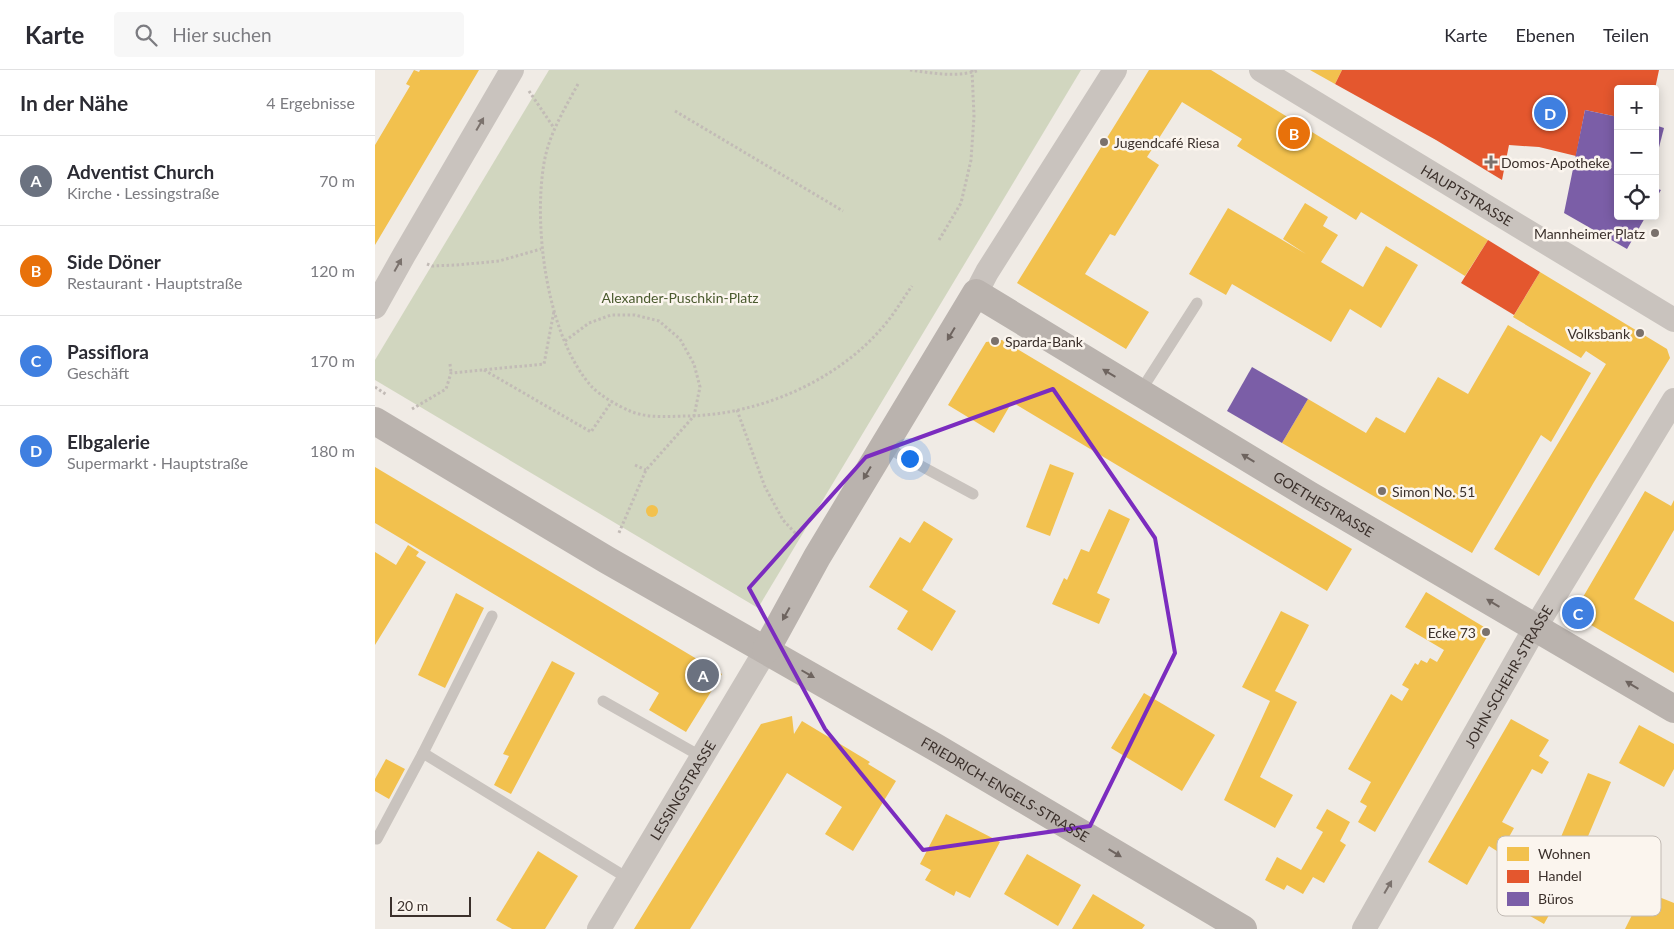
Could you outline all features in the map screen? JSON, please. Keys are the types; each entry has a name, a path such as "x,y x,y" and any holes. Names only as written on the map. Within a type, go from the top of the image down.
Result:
{"main road":[{"name":"GOETHESTRASSE","path":"977,292 1309,495 1674,709"},
{"path":"375,421 607,560 766,650 817,557 977,292"},
{"name":"FRIEDRICH-ENGELS-STRASSE","path":"766,650 935,746 1243,929"}],"street":[{"path":"977,292 1115,70"},
{"name":"HAUPTSTRASSE","path":"1261,70 1674,320"},
{"path":"375,307 404,255 519,78"},
{"name":"JOHN-SCHEHR-STRASSE","path":"1364,929 1535,628 1674,400"},
{"name":"LESSINGSTRASSE","path":"599,929 766,650"}],"lane":[{"path":"1140,392 1197,303"},
{"path":"883,446 973,494"},
{"path":"377,839 493,616"},
{"path":"603,701 702,757"},
{"path":"423,753 629,879"}],"path":[{"path":"910,70 942,74 979,70"},
{"path":"939,240 961,203 971,160 974,116 972,71"},
{"path":"519,78 554,128"},
{"path":"578,84 554,128 544,163 541,193 541,249 554,310 565,341 579,368 593,388 612,401 631,412 660,417 715,415 767,402 801,388 835,369 855,355 881,329 912,286"},
{"path":"675,111 843,211"},
{"path":"404,255 433,266 457,265 499,261 541,249"},
{"path":"451,372 544,364 554,310"},
{"path":"565,341 589,323 611,315 635,315 659,321 680,339 694,364 699,387 695,416 646,470 607,560"},
{"path":"405,405 413,410 446,389 451,372 450,364"},
{"path":"483,369 591,432 612,401"},
{"path":"375,387 390,396"},
{"path":"737,410 765,487 783,520 817,557"},
{"path":"635,465 646,470"}],"highlighted area":[{"path":"1053,389 1155,538 1175,653 1090,826 923,850 825,729 749,588 866,457"}],"green space":[{"name":"Alexander-Puschkin-Platz","path":"549,70 1081,70 758,608 375,380 375,360"}],"building: Wohnen":[{"path":"414,70 419,72 420,70 479,70 375,245 375,145 410,86 406,84"},
{"path":"1149,70 1211,70 1488,240 1465,276 1361,212 1356,220 1237,146 1242,139 1182,102 1147,157 1159,165 1115,236 1110,234 1085,274 1149,312 1126,349 1017,283"},
{"path":"1310,70 1342,70 1335,84"},
{"path":"1305,203 1328,217 1323,226 1338,235 1321,262 1363,287 1386,246 1418,265 1381,328 1350,309 1331,342 1232,284 1226,295 1189,274 1228,208 1306,254 1283,239"},
{"path":"1540,272 1667,349 1670,358 1539,576 1494,549 1606,364 1586,351 1581,358 1513,317"},
{"path":"1508,325 1591,373 1551,442 1541,435 1472,553 1282,443 1308,399 1366,433 1376,417 1405,433 1438,377 1468,394"},
{"path":"1002,340 1352,549 1327,591 1012,402 994,433 948,405 986,342"},
{"path":"1050,464 1074,473 1050,536 1026,527"},
{"path":"375,467 722,674 686,732 649,710 659,693 375,523"},
{"path":"1645,491 1671,506 1674,500 1674,530 1634,599 1674,622 1674,673 1579,618 1576,609"},
{"path":"650,505 654,505 658,511 654,517 650,517 646,513 646,509"},
{"path":"1109,509 1130,519 1097,593 1110,599 1099,624 1052,604 1064,578 1067,580 1081,549 1089,552"},
{"path":"924,521 953,539 922,590 956,611 932,651 897,629 908,611 869,587 900,537 910,543"},
{"path":"408,545 419,552 416,556 426,562 375,645 375,552 396,565"},
{"path":"1426,592 1484,627 1487,637 1375,832 1358,822 1367,806 1360,802 1371,782 1348,769 1391,694 1402,701 1409,689 1402,685 1415,663 1418,665 1421,660 1427,663 1430,658 1437,662 1444,650 1405,627"},
{"path":"456,593 484,608 445,688 418,675"},
{"path":"1281,611 1309,625 1275,691 1297,702 1260,777 1293,795 1275,828 1224,800 1270,701 1242,687"},
{"path":"552,661 575,673 511,794 494,785 509,756 503,754"},
{"path":"1144,693 1215,735 1182,791 1111,748"},
{"path":"792,716 794,734 802,721 870,762 868,764 896,781 853,851 825,834 842,807 787,773 690,929 634,929 761,724"},
{"path":"1511,719 1549,740 1539,756 1549,762 1542,774 1532,769 1502,822 1514,828 1510,836 1497,836 1497,851 1489,846 1467,885 1428,862"},
{"path":"1639,725 1674,744 1674,769 1664,787 1619,763"},
{"path":"386,759 405,769 389,799 375,791 375,779"},
{"path":"1588,773 1611,782 1588,836 1561,836"},
{"path":"1327,809 1350,822 1340,841 1346,845 1324,883 1313,877 1303,894 1287,885 1284,890 1265,880 1277,857 1301,870 1323,832 1316,828"},
{"path":"946,814 1000,842 970,898 956,891 954,896 925,880 931,870 920,864"},
{"path":"538,851 578,876 545,929 512,929 496,920"},
{"path":"1027,854 1081,885 1058,926 1004,894"},
{"path":"1093,894 1145,925 1142,929 1072,929"},
{"path":"1661,898 1674,903 1674,929 1625,929 1632,916 1661,916"},
{"path":"1530,916 1548,916 1544,924"}],"building: Handel":[{"path":"1342,70 1659,70 1656,85 1614,85 1614,116 1585,110 1576,156 1539,147 1509,145 1502,180 1436,140 1335,84"},
{"path":"1488,240 1540,272 1514,315 1461,283"}],"building: Büros":[{"path":"1585,110 1614,116 1614,220 1644,220 1627,249 1564,213"},
{"path":"1659,126 1664,128 1659,147"},
{"path":"1252,367 1308,399 1282,443 1227,411"}],"place":[{"name":"Elbgalerie","path":"1550,113"},
{"name":"Side Döner","path":"1294,133"},
{"name":"Jugendcafé Riesa","path":"1104,142"},
{"name":"Domos-Apotheke","path":"1491,162"},
{"name":"Mannheimer Platz","path":"1655,233"},
{"name":"Volksbank","path":"1640,333"},
{"name":"Sparda-Bank","path":"995,341"},
{"name":"Simon No. 51","path":"1382,491"},
{"name":"Passiflora","path":"1578,613"},
{"name":"Ecke 73","path":"1486,632"},
{"name":"Adventist Church","path":"703,675"}]}
